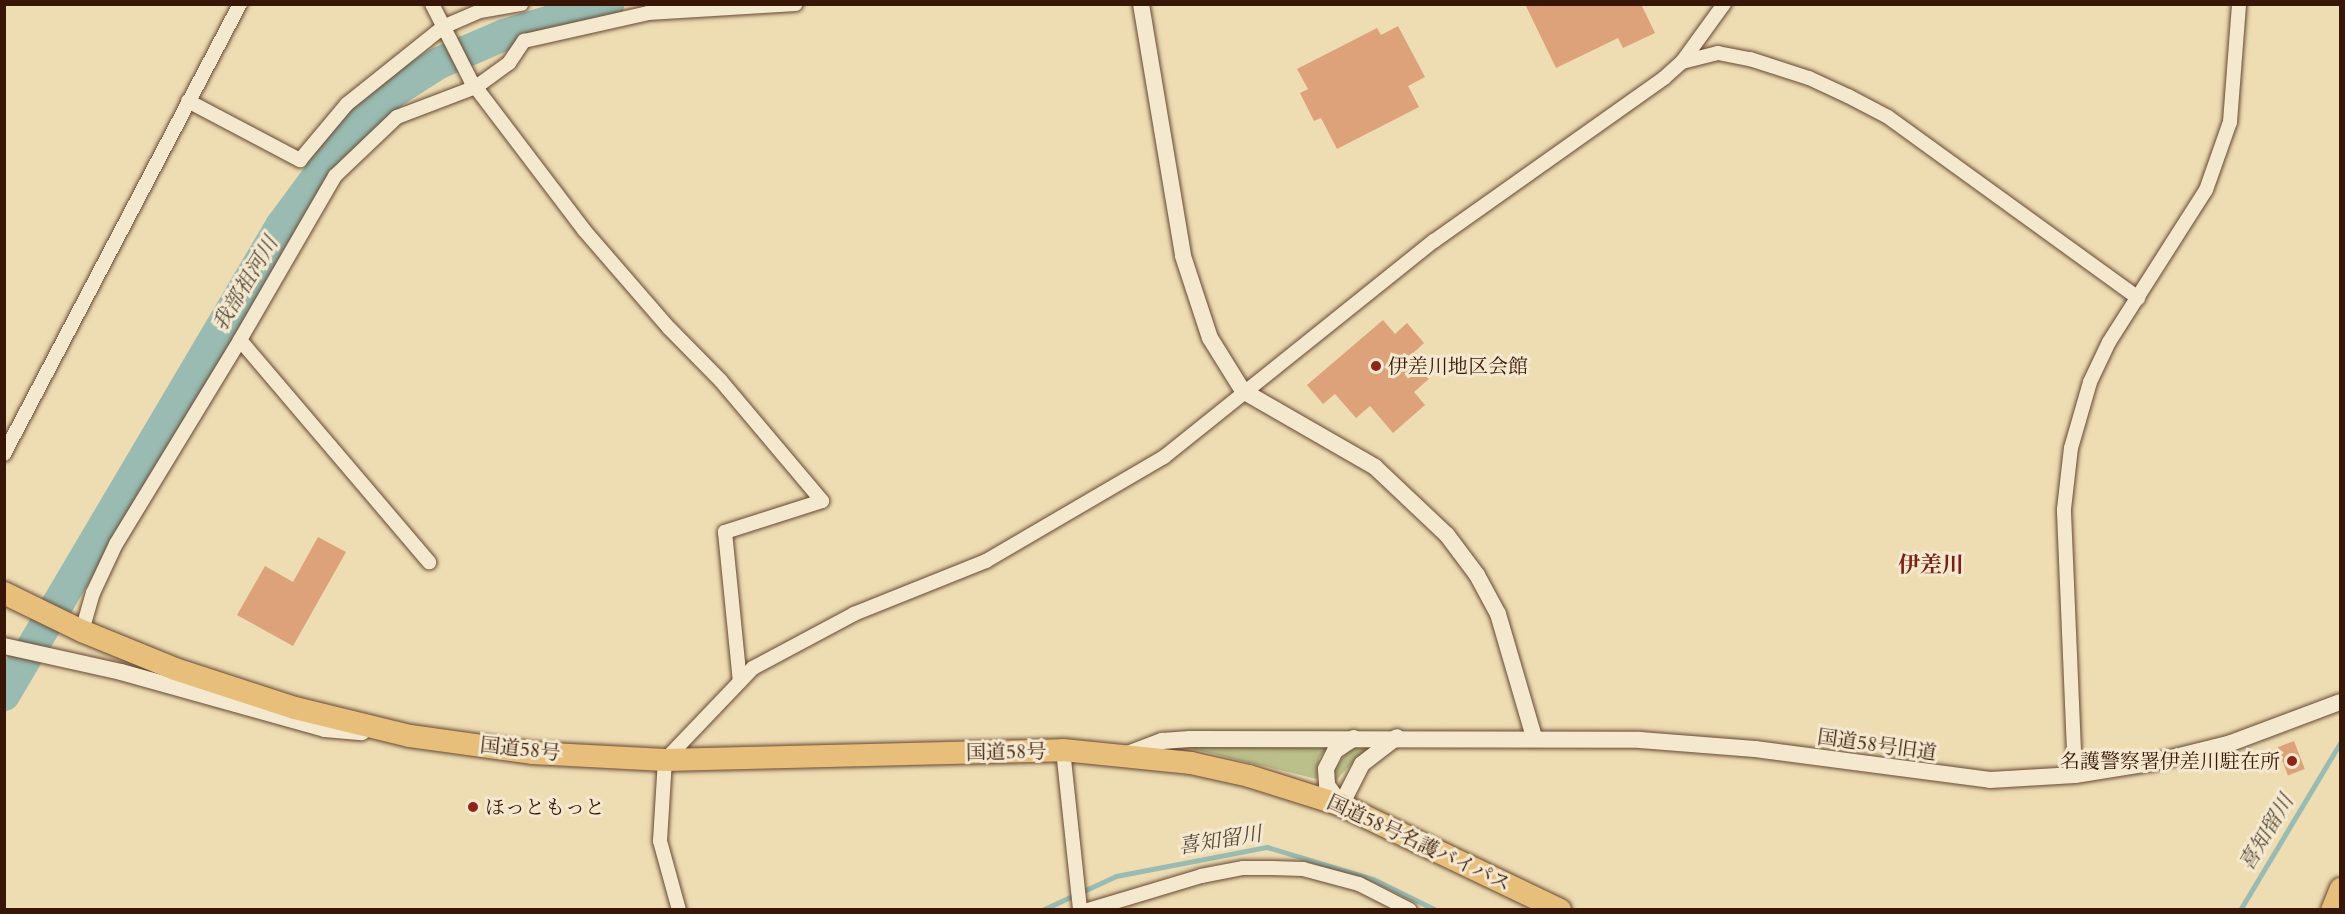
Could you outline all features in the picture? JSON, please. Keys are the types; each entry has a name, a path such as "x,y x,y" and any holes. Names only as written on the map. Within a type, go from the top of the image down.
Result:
{"highway":[{"name":"国道58号","path":"4,593 75,628 175,669 295,708 410,736 532,753 664,760 1063,750"},
{"name":"国道58号名護バイパス","path":"1063,750 1124,755 1249,776 1341,805 1560,909"}],"main road":[{"path":"2331,909 2340,888"}],"street":[{"path":"4,454 240,4"},
{"path":"432,4 473,84 584,230 669,328 721,381 822,501 725,532 740,681"},
{"path":"188,101 300,160 347,104 444,30 480,11 522,4"},
{"path":"75,628 116,544 240,340 335,176 398,117 473,84 509,63 524,41 648,13 796,4"},
{"path":"1141,4 1186,267 1210,338 1243,391 1375,467 1447,535 1477,575 1498,614 1534,737"},
{"path":"679,909 660,841 664,760 753,668 797,642 854,614 986,561 1118,487 1164,457 1243,391 1434,241 1682,62 1724,4"},
{"path":"2074,775 2064,508 2071,448 2090,382 2109,342 2206,190 2230,122 2239,4"},
{"path":"1682,62 1718,53 1750,58 1809,78 1848,96 1888,117 2138,298"},
{"path":"240,340 429,562"},
{"path":"7,647 121,672 325,729 410,736"},
{"name":"国道58号旧道","path":"1124,755 1162,741 1190,739 1534,737 1703,744 1990,780 2074,775 2151,763 2231,743 2340,702"},
{"path":"1357,737 1335,751 1326,769 1327,785 1341,805 1362,764 1398,737"},
{"path":"1063,750 1077,882 1083,908 1201,876 1243,868 1272,868 1303,869 1359,884 1410,909"}],"green space":[{"path":"1332,742 1319,758 1317,779 1193,749 1193,745"},
{"path":"1373,742 1335,781 1335,769 1349,750"}],"building":[{"path":"1525,4 1641,4 1655,33 1623,48 1618,38 1556,68"},
{"path":"1398,26 1425,77 1408,86 1419,107 1337,149 1321,118 1314,121 1300,93 1308,89 1297,69 1377,28 1381,35"},
{"name":"伊差川地区会館","path":"1383,320 1395,334 1407,323 1424,343 1412,354 1431,377 1414,392 1425,405 1393,433 1370,406 1356,418 1335,394 1323,404 1307,385"},
{"path":"318,537 346,552 293,646 237,615 265,566 293,582"},
{"name":"名護警察署伊差川駐在所","path":"2294,741 2305,769 2288,775 2277,747"}],"waterway":[{"name":"我部祖河川","path":"4,695 281,226 349,134 392,93 439,63 504,35 608,4"},
{"name":"喜知留川","path":"2240,910 2340,743"},
{"name":"喜知留川","path":"1042,910 1116,876 1267,847 1373,879 1436,910"}],"place":[{"name":"伊差川地区会館","path":"1376,366"},
{"name":"名護警察署伊差川駐在所","path":"2292,761"},
{"name":"ほっともっと","path":"473,807"}],"district":[{"name":"伊差川","path":"1931,566"}]}
